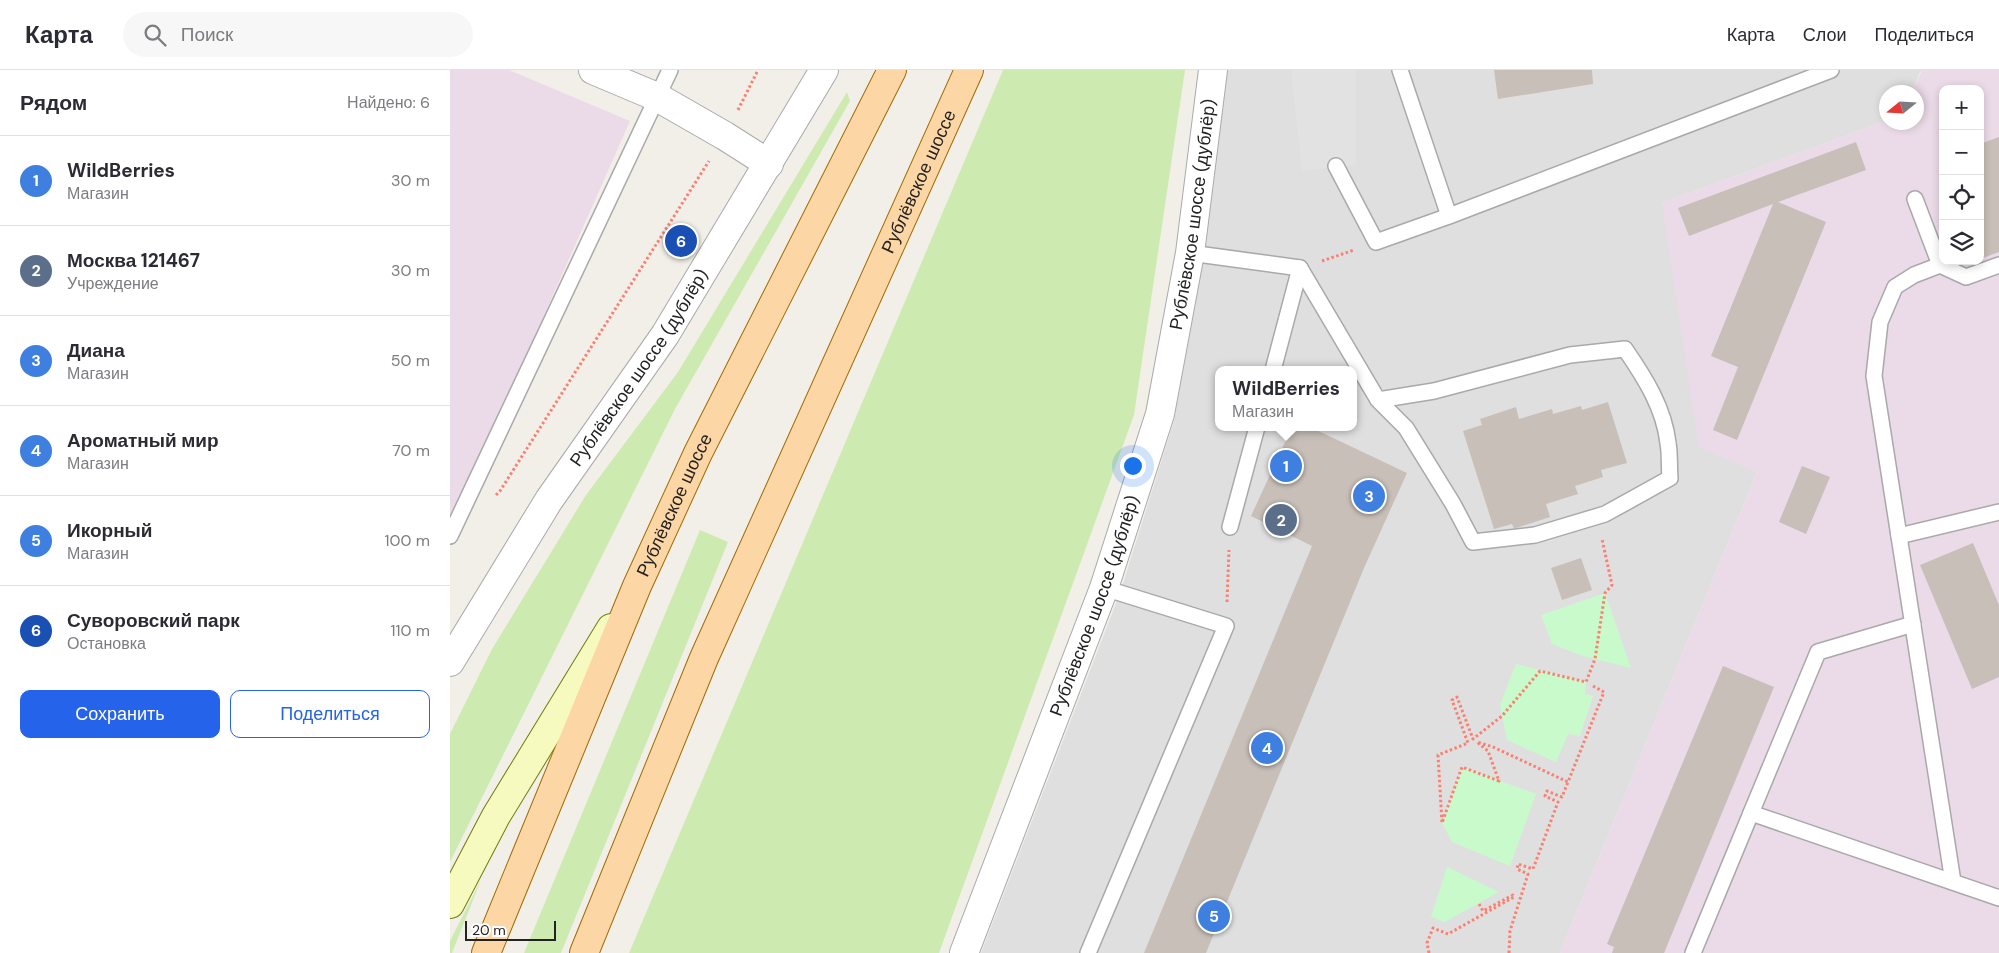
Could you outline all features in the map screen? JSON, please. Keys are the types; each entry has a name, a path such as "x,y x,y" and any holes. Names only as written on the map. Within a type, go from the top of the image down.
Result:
{"main road":[{"name":"Рублёвское шоссе","path":"486,953 637,586 698,453 892,70"},
{"name":"Рублёвское шоссе","path":"584,953 704,658 969,70"},
{"path":"450,904 496,816 637,586"}],"street":[{"path":"594,70 657,97 769,164"},
{"name":"Рублёвское шоссе (дублёр)","path":"452,652 550,500 665,335 824,70"},
{"name":"Рублёвское шоссе (дублёр)","path":"964,953 1104,588 1160,414 1190,253 1213,70"}],"lane":[{"path":"450,536 670,70"},
{"path":"1400,70 1449,216"},
{"path":"1336,166 1376,242 1831,70"},
{"path":"1916,198 1939,262"},
{"path":"1190,253 1300,268"},
{"path":"1953,882 1874,376 1880,322 1895,288 1914,275 1940,265 1966,277 1999,265"},
{"path":"1274,366 1300,268"},
{"path":"1300,268 1378,400 1406,428 1449,497 1473,542 1535,535 1598,516 1670,478 1668,442 1660,410 1644,377 1625,350 1570,355 1434,391 1378,400"},
{"path":"1230,527 1256,431"},
{"path":"1899,536 1999,512"},
{"path":"1088,953 1226,626 1104,588"},
{"path":"1694,953 1818,652 1913,624"},
{"path":"1751,813 1999,898"}],"path":[{"path":"493,498 500,492 725,136 758,70"},
{"path":"1300,268 1376,242"},
{"path":"1568,782 1493,747 1477,742 1488,751 1499,781 1462,767 1442,823 1438,755 1468,743 1452,700 1457,696 1473,739 1502,716 1540,671 1586,682 1594,659 1606,593 1612,585 1598,516"},
{"path":"1226,626 1230,527"},
{"path":"1510,953 1510,931 1528,874 1517,869 1518,864 1533,869 1558,802 1545,796 1547,791 1562,797 1604,692 1593,686"},
{"path":"1429,953 1427,943 1433,928 1448,934 1514,897 1513,895 1483,911 1478,902"}],"shaded area":[{"path":"450,70 509,70 630,121 454,519 450,517"},
{"path":"1226,70 1925,70 1920,72 1915,85 1879,85 1879,124 1662,203 1757,472 1560,953 981,953 1120,593 1174,421 1205,252"},
{"path":"1291,70 1356,70 1356,164 1302,171"},
{"path":"1925,70 1999,70 1999,953 1560,953 1757,472 1699,447 1662,203 1879,124 1879,130 1924,130 1924,85 1915,85 1921,72"}],"green space":[{"path":"1003,70 1185,70 1134,415 939,953 629,953"},
{"path":"847,92 850,101 675,409 450,862 450,734 492,649 586,495 678,372"},
{"path":"700,530 728,542 561,953 524,953"},
{"path":"1605,593 1631,668 1583,656 1552,644 1541,615"},
{"path":"1516,664 1586,682 1585,694 1593,696 1580,736 1568,734 1556,762 1507,740 1500,705"},
{"path":"1462,767 1536,794 1510,866 1452,842 1442,823"},
{"path":"1447,867 1499,892 1445,922 1431,917"},
{"path":"481,880 452,953 450,953 450,941"}],"building":[{"path":"1494,70 1592,70 1593,84 1498,99"},
{"path":"1999,137 1999,252 1984,258 1984,175 1984,143"},
{"path":"1856,142 1866,170 1778,202 1826,222 1737,440 1713,430 1738,367 1711,356 1773,204 1689,236 1678,208"},
{"path":"1608,402 1627,463 1601,470 1603,477 1575,486 1578,494 1546,504 1550,517 1516,528 1512,524 1494,529 1463,431 1482,425 1480,419 1516,407 1519,419 1552,409 1553,414 1581,406 1582,410"},
{"path":"1290,431 1318,431 1407,473 1364,568 1206,953 1144,953 1312,546 1251,516"},
{"path":"1802,466 1830,477 1806,534 1779,522"},
{"path":"1973,543 1999,605 1999,677 1972,689 1920,565"},
{"path":"1581,558 1592,590 1562,600 1551,568"},
{"path":"1723,666 1774,687 1664,953 1612,953 1614,947 1607,944"}],"place":[{"name":"Суворовский парк","path":"681,241"},
{"name":"WildBerries","path":"1286,466"},
{"name":"Диана","path":"1369,496"},
{"name":"Москва 121467","path":"1281,520"},
{"name":"Ароматный мир","path":"1267,748"},
{"name":"Икорный","path":"1214,916"}]}
